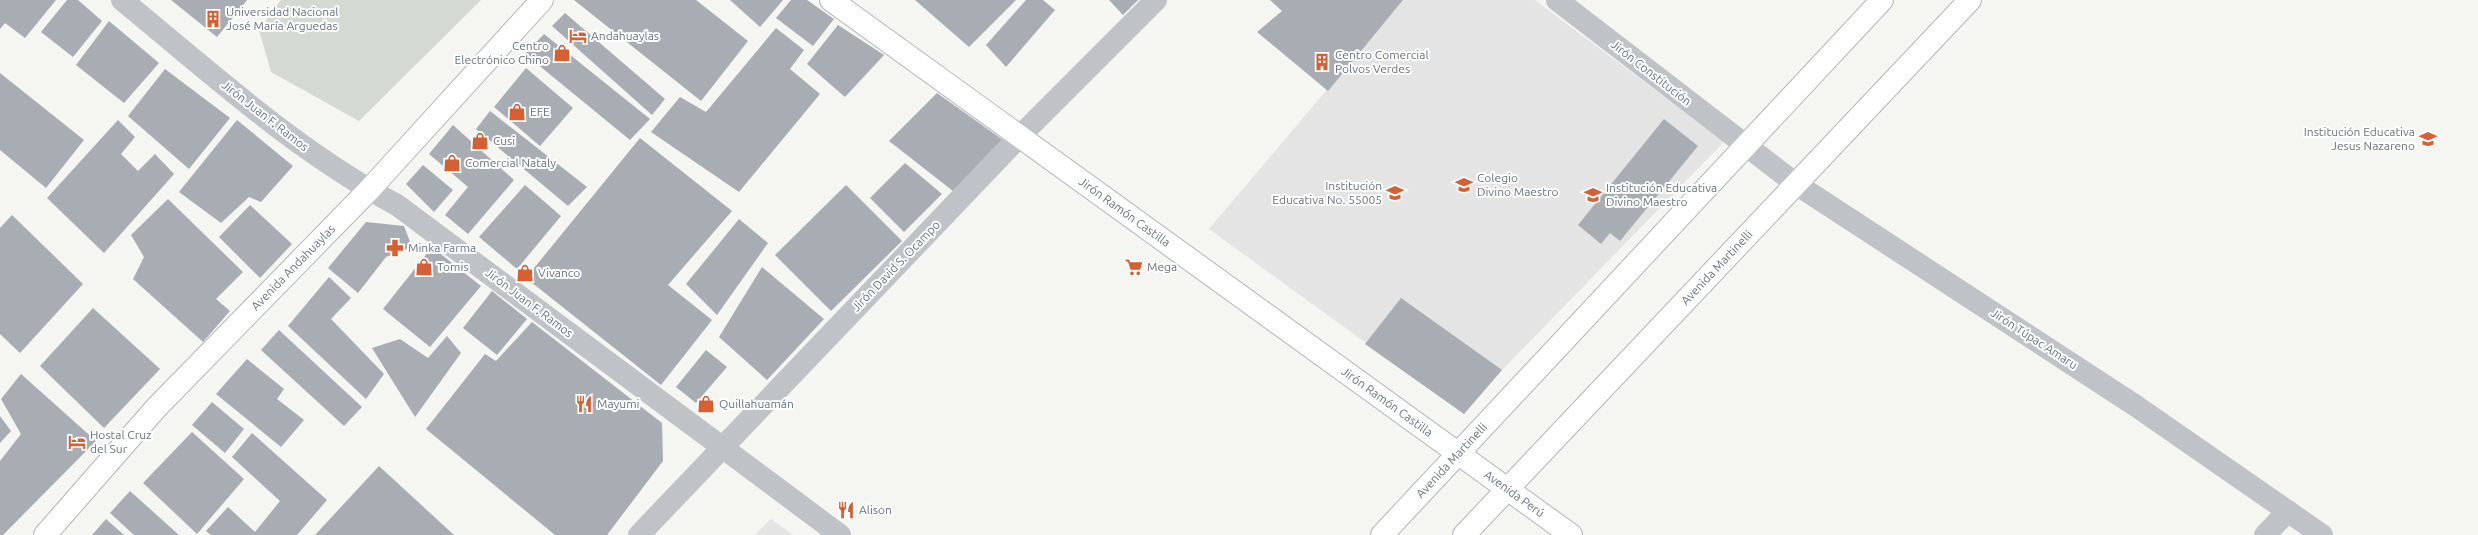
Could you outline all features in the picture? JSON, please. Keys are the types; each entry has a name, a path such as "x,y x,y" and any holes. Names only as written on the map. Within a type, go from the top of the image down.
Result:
{"street":[{"name":"Jirón Juan F. Ramos","path":"122,0 288,137 369,190 398,205 840,535"},
{"name":"Avenida Andahuaylas","path":"45,535 156,408 369,190 542,0"},
{"name":"Jirón Ramón Castilla","path":"831,0 1458,452"},
{"name":"Jirón David S. Ocampo","path":"639,535 1020,136 1156,0"},
{"name":"Jirón Constitución","path":"1557,0 1745,146"},
{"name":"Avenida Martinelli","path":"1382,535 1882,0"},
{"name":"Avenida Martinelli","path":"1464,535 1970,0"},
{"name":"Jirón Túpac Amaru","path":"1745,146 1796,184 2130,402 2322,535"},
{"name":"Avenida Perú","path":"1458,452 1571,535"},
{"path":"2265,535 2288,511"}],"shaded area":[{"path":"281,0 481,0 359,121 271,72 259,30"},
{"name":"Colegio Divino Maestro","path":"1403,0 1535,0 1724,142 1502,370 1464,414 1209,229"},
{"path":"771,519 793,535 755,535"}],"building":[{"path":"0,0 56,0 25,38 5,23 0,29"},
{"path":"67,0 78,0 102,21 73,57 41,32"},
{"name":"Universidad Nacional José María Arguedas","path":"171,0 247,0 217,37"},
{"path":"574,0 696,0 748,41 701,101"},
{"path":"730,0 783,0 760,27"},
{"path":"791,0 807,0 834,19 813,46 776,18"},
{"path":"915,0 1016,0 969,47"},
{"path":"1026,0 1043,0 1055,10 1006,67 986,45"},
{"path":"1109,0 1138,0 1123,15"},
{"name":"Centro Comercial Polvos Verdes","path":"1270,0 1403,0 1328,91 1257,32 1282,11"},
{"path":"565,13 665,99 652,115 552,26"},
{"path":"109,21 159,63 124,103 76,65"},
{"path":"838,25 884,55 845,97 807,64"},
{"path":"776,28 804,50 790,69 820,94 739,192 651,132 680,97 706,112"},
{"path":"544,34 650,119 630,140 525,54"},
{"path":"526,68 573,108 540,146 494,107"},
{"path":"165,69 230,118 189,169 128,116"},
{"path":"0,73 84,140 46,188 0,150"},
{"path":"937,93 1003,140 953,191 889,141"},
{"path":"490,111 587,187 568,206 476,129"},
{"path":"1664,119 1698,146 1620,241 1610,233 1601,244 1578,225"},
{"path":"118,120 135,137 121,154 138,171 155,154 174,174 104,253 47,198"},
{"path":"237,120 293,166 261,202 249,197 221,223 179,192"},
{"path":"453,125 514,180 468,234 445,215 468,187 429,154"},
{"path":"640,138 732,211 668,285 712,320 661,385 526,278"},
{"path":"905,163 942,194 904,232 870,198"},
{"path":"423,165 453,190 434,212 406,184"},
{"path":"525,185 561,216 517,269 479,237"},
{"path":"846,185 902,241 831,311 775,255"},
{"path":"168,199 243,272 216,299 230,311 203,342 133,279 144,257 131,235"},
{"path":"250,205 292,244 260,278 219,237"},
{"path":"12,215 83,284 20,353 0,334 0,228"},
{"path":"739,219 768,243 717,315 686,284"},
{"path":"366,222 404,226 412,247 386,257 358,293 328,268"},
{"path":"432,247 481,286 430,347 383,309"},
{"path":"762,267 824,319 767,380 719,337"},
{"path":"329,277 351,298 331,319 384,374 366,399 288,326"},
{"path":"492,291 527,319 497,355 463,328"},
{"path":"1401,298 1502,370 1464,414 1365,344"},
{"path":"93,308 160,369 104,428 40,366"},
{"path":"532,322 662,423 663,461 607,535 555,535 426,429 485,354 496,361"},
{"path":"279,330 362,407 344,426 261,350"},
{"path":"447,336 461,353 415,417 372,348 400,339 428,358"},
{"path":"706,350 727,367 696,403 676,387"},
{"path":"247,359 284,389 277,399 304,420 281,447 216,394"},
{"path":"21,374 96,441 3,535 0,535 0,461 21,434 1,399"},
{"path":"212,402 244,429 225,453 192,425"},
{"path":"0,416 11,431 0,443"},
{"path":"192,432 244,479 197,534 143,483"},
{"path":"252,433 327,500 297,535 211,535 206,531 228,507 255,532 280,501 232,457"},
{"path":"379,466 454,535 315,535"},
{"path":"130,491 179,535 134,535 110,513"},
{"path":"106,519 124,535 92,535"}],"place":[{"name":"Universidad Nacional José María Arguedas","path":"213,19"},
{"name":"Andahuaylas","path":"578,36"},
{"name":"Centro Electrónico Chino","path":"562,53"},
{"name":"Centro Comercial Polvos Verdes","path":"1322,62"},
{"name":"EFE","path":"517,112"},
{"name":"Institución Educativa Jesus Nazareno","path":"2428,139"},
{"name":"Cusi","path":"480,141"},
{"name":"Comercial Nataly","path":"452,163"},
{"name":"Colegio Divino Maestro","path":"1464,185"},
{"name":"Institución Educativa No. 55005","path":"1395,193"},
{"name":"Institución Educativa Divino Maestro","path":"1593,195"},
{"name":"Minka Farma","path":"395,248"},
{"name":"Tomis","path":"424,267"},
{"name":"Mega","path":"1134,267"},
{"name":"Vivanco","path":"525,273"},
{"name":"Mayumi","path":"584,404"},
{"name":"Quillahuamán","path":"706,404"},
{"name":"Hostal Cruz del Sur","path":"77,442"},
{"name":"Alison","path":"846,510"}]}
